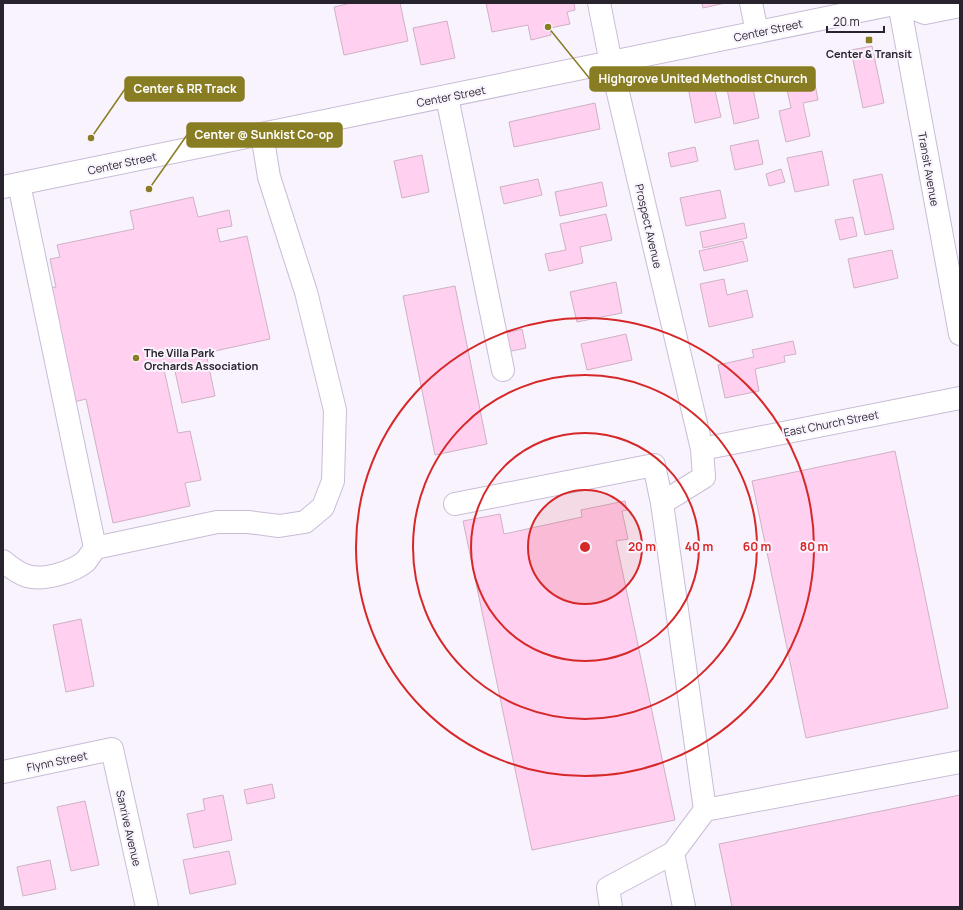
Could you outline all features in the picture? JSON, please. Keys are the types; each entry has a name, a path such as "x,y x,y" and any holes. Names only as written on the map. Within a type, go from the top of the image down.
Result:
{"street":[{"name":"Prospect Avenue","path":"599,3 611,63 702,449 704,477 662,503"},
{"path":"751,3 757,32"},
{"name":"Center Street","path":"11,185 899,3"},
{"path":"899,3 925,13 960,6"},
{"name":"Transit Avenue","path":"899,3 960,334"},
{"path":"447,96 503,370"},
{"path":"3,561 14,569 28,576 47,577 70,571 86,561 96,548 217,522 248,522 279,526 305,522 323,507 333,481 335,410 306,292 269,177 262,134"},
{"path":"11,185 96,548"},
{"name":"East Church Street","path":"702,449 960,398"},
{"path":"455,504 654,465 662,503 705,810"},
{"name":"Flynn Street","path":"3,772 112,749"},
{"name":"Sanrive Avenue","path":"112,749 147,907"},
{"path":"611,907 608,888 673,853 705,810 960,762"},
{"path":"673,853 684,907"}],"building":[{"path":"351,3 400,3 408,41 344,55 334,7"},
{"path":"486,3 574,3 575,10 567,12 570,24 550,28 551,35 531,40 528,25 492,32"},
{"path":"702,3 725,3 703,8"},
{"path":"447,21 455,58 421,65 413,28"},
{"path":"872,46 884,103 863,108 851,50"},
{"path":"750,74 759,118 734,124 725,79"},
{"path":"814,79 818,100 803,103 810,136 786,142 779,111 791,108 786,85"},
{"path":"713,82 721,117 695,123 688,87"},
{"path":"595,103 600,129 514,147 509,122"},
{"path":"758,140 763,164 735,170 730,146"},
{"path":"695,147 698,161 671,167 668,153"},
{"path":"822,151 829,185 795,192 787,158"},
{"path":"422,155 429,192 402,198 394,161"},
{"path":"781,169 785,182 769,186 766,174"},
{"path":"882,174 894,229 865,235 853,180"},
{"path":"538,179 542,195 504,204 500,187"},
{"path":"602,182 607,206 560,216 555,192"},
{"path":"720,190 726,218 686,226 680,198"},
{"name":"The Villa Park Orchards Association","path":"193,197 198,217 229,210 232,226 217,229 220,242 247,236 270,339 206,353 215,396 182,403 173,362 163,365 178,433 190,431 201,480 185,483 190,506 113,523 86,399 74,402 49,288 56,287 50,259 60,257 57,245 134,229 130,211"},
{"path":"606,214 612,240 580,247 583,263 549,271 545,254 566,250 560,224"},
{"path":"853,217 857,236 840,240 835,220"},
{"path":"744,223 747,238 703,248 700,232"},
{"path":"743,241 748,261 704,271 699,251"},
{"path":"892,250 898,278 854,288 848,259"},
{"path":"724,279 727,295 747,290 753,317 709,327 700,284"},
{"path":"616,282 622,313 577,322 570,292"},
{"path":"455,286 487,444 435,455 403,296"},
{"path":"522,329 526,348 507,352 503,334"},
{"path":"626,334 632,360 587,370 581,344"},
{"path":"793,341 796,354 784,356 785,362 755,369 759,391 725,398 718,365 754,357 752,350"},
{"path":"895,451 948,708 806,738 752,481"},
{"path":"625,501 627,510 622,511 628,539 616,541 675,820 532,850 463,521 500,514 504,534 582,517 581,510"},
{"path":"81,619 94,686 66,692 53,625"},
{"path":"272,784 275,798 247,804 244,790"},
{"path":"223,795 232,840 194,848 187,814 205,810 203,799"},
{"path":"960,795 960,907 732,907 719,844"},
{"path":"85,801 99,865 71,871 57,807"},
{"path":"229,851 236,884 190,894 183,860"},
{"path":"50,860 56,889 23,896 17,867"}],"place":[{"name":"Highgrove United Methodist Church","path":"548,27"},
{"name":"Center & Transit","path":"869,40"},
{"name":"Center & RR Track","path":"91,138"},
{"name":"Center @ Sunkist Co-op","path":"149,189"},
{"name":"The Villa Park Orchards Association","path":"136,358"}]}
